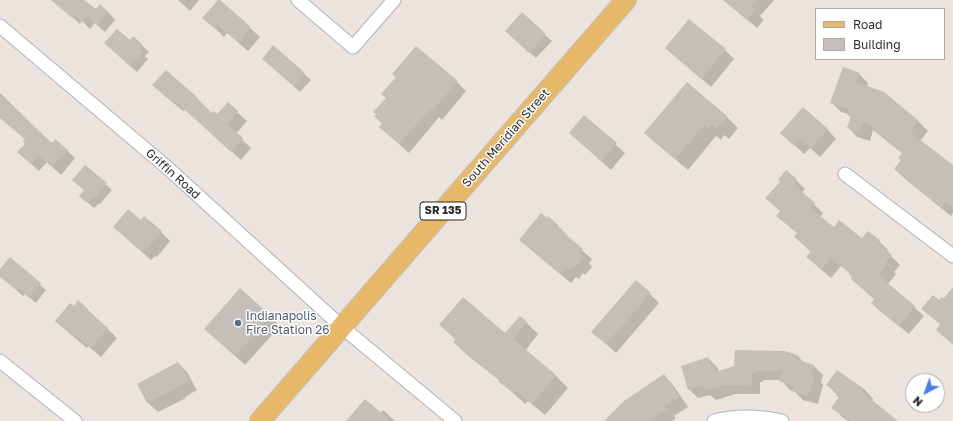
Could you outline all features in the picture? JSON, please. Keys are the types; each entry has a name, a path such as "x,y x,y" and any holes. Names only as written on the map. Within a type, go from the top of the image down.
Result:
{"main road":[{"name":"South Meridian Street","path":"260,421 626,0"}],"street":[{"path":"298,0 353,47 394,0"},
{"name":"Griffin Road","path":"0,26 170,170 342,327 455,421"},
{"path":"845,174 953,256"},
{"path":"0,361 75,421"},
{"path":"714,421 731,417 750,416 782,421"}],"building":[{"path":"51,0 84,0 96,9 100,4 108,12 97,25 86,16 82,22 73,14 71,17"},
{"path":"218,0 220,0 251,27 238,42 217,24 214,28 202,18"},
{"path":"723,0 757,0 751,6 756,10 747,20"},
{"path":"522,12 546,34 529,53 505,31"},
{"path":"689,19 726,49 701,79 665,48"},
{"path":"117,29 130,40 133,36 143,45 140,49 143,52 130,66 104,43"},
{"path":"273,45 305,73 294,86 262,59"},
{"path":"416,46 458,81 432,111 430,109 399,144 379,127 382,123 374,116 376,114 373,112 386,98 381,94 396,77 392,74"},
{"path":"843,67 860,73 856,82 884,92 919,121 910,132 953,165 953,208 945,202 941,207 894,169 901,160 898,158 902,153 864,121 860,132 847,128 851,116 847,115 849,109 830,103"},
{"path":"166,70 197,97 196,98 212,113 214,111 217,114 228,102 238,111 227,124 243,138 231,152 175,101 173,103 152,85"},
{"path":"687,82 727,116 716,128 712,124 708,129 704,125 675,159 644,133"},
{"path":"0,95 52,143 55,139 68,150 52,167 38,155 31,164 17,152 25,144 23,141 25,139 0,118"},
{"path":"803,107 828,129 811,148 800,139 794,146 780,133"},
{"path":"584,115 617,143 601,161 569,133"},
{"path":"85,165 107,183 94,199 92,197 87,203 79,196 84,190 72,180"},
{"path":"786,170 797,179 793,184 815,203 810,208 834,227 839,220 862,238 868,231 880,240 878,243 892,255 885,262 888,264 878,275 915,306 899,326 871,303 874,299 851,279 852,277 849,274 850,273 831,257 822,269 806,257 811,251 794,237 797,233 776,216 780,211 765,198 780,182 778,180"},
{"path":"128,209 141,220 144,216 162,231 147,249 146,247 142,252 113,227"},
{"path":"541,213 547,218 548,216 558,225 557,227 583,249 580,253 584,257 576,267 574,265 569,271 566,268 561,275 519,240"},
{"path":"10,257 41,283 29,298 18,288 17,290 0,277 0,269"},
{"path":"636,280 651,293 606,344 591,332"},
{"path":"953,287 953,345 936,330 940,324 921,309 933,295 939,300 942,297 944,298"},
{"name":"Indianapolis Fire Station 26","path":"240,288 271,316 235,356 204,329"},
{"path":"463,297 505,333 520,316 527,322 513,339 556,375 532,404 515,390 513,393 498,381 499,380 453,342 456,339 439,325"},
{"path":"78,300 108,328 91,348 79,338 77,340 55,321 70,303 74,306"},
{"path":"735,350 785,351 797,355 796,359 814,365 811,374 815,375 808,396 793,391 795,386 779,381 782,371 754,371 754,373 752,373 751,386 725,385 705,391 703,385 688,390 681,366 708,357 711,366 714,365 716,372 734,366"},
{"path":"178,362 189,381 147,403 137,384"},
{"path":"837,370 864,389 862,392 898,421 851,421 831,408 839,397 836,396 838,393 826,385"},
{"path":"664,374 679,397 665,406 667,409 648,421 604,421 624,401"},
{"path":"365,399 391,421 346,421"}],"place":[{"name":"Indianapolis Fire Station 26","path":"238,323"}]}
